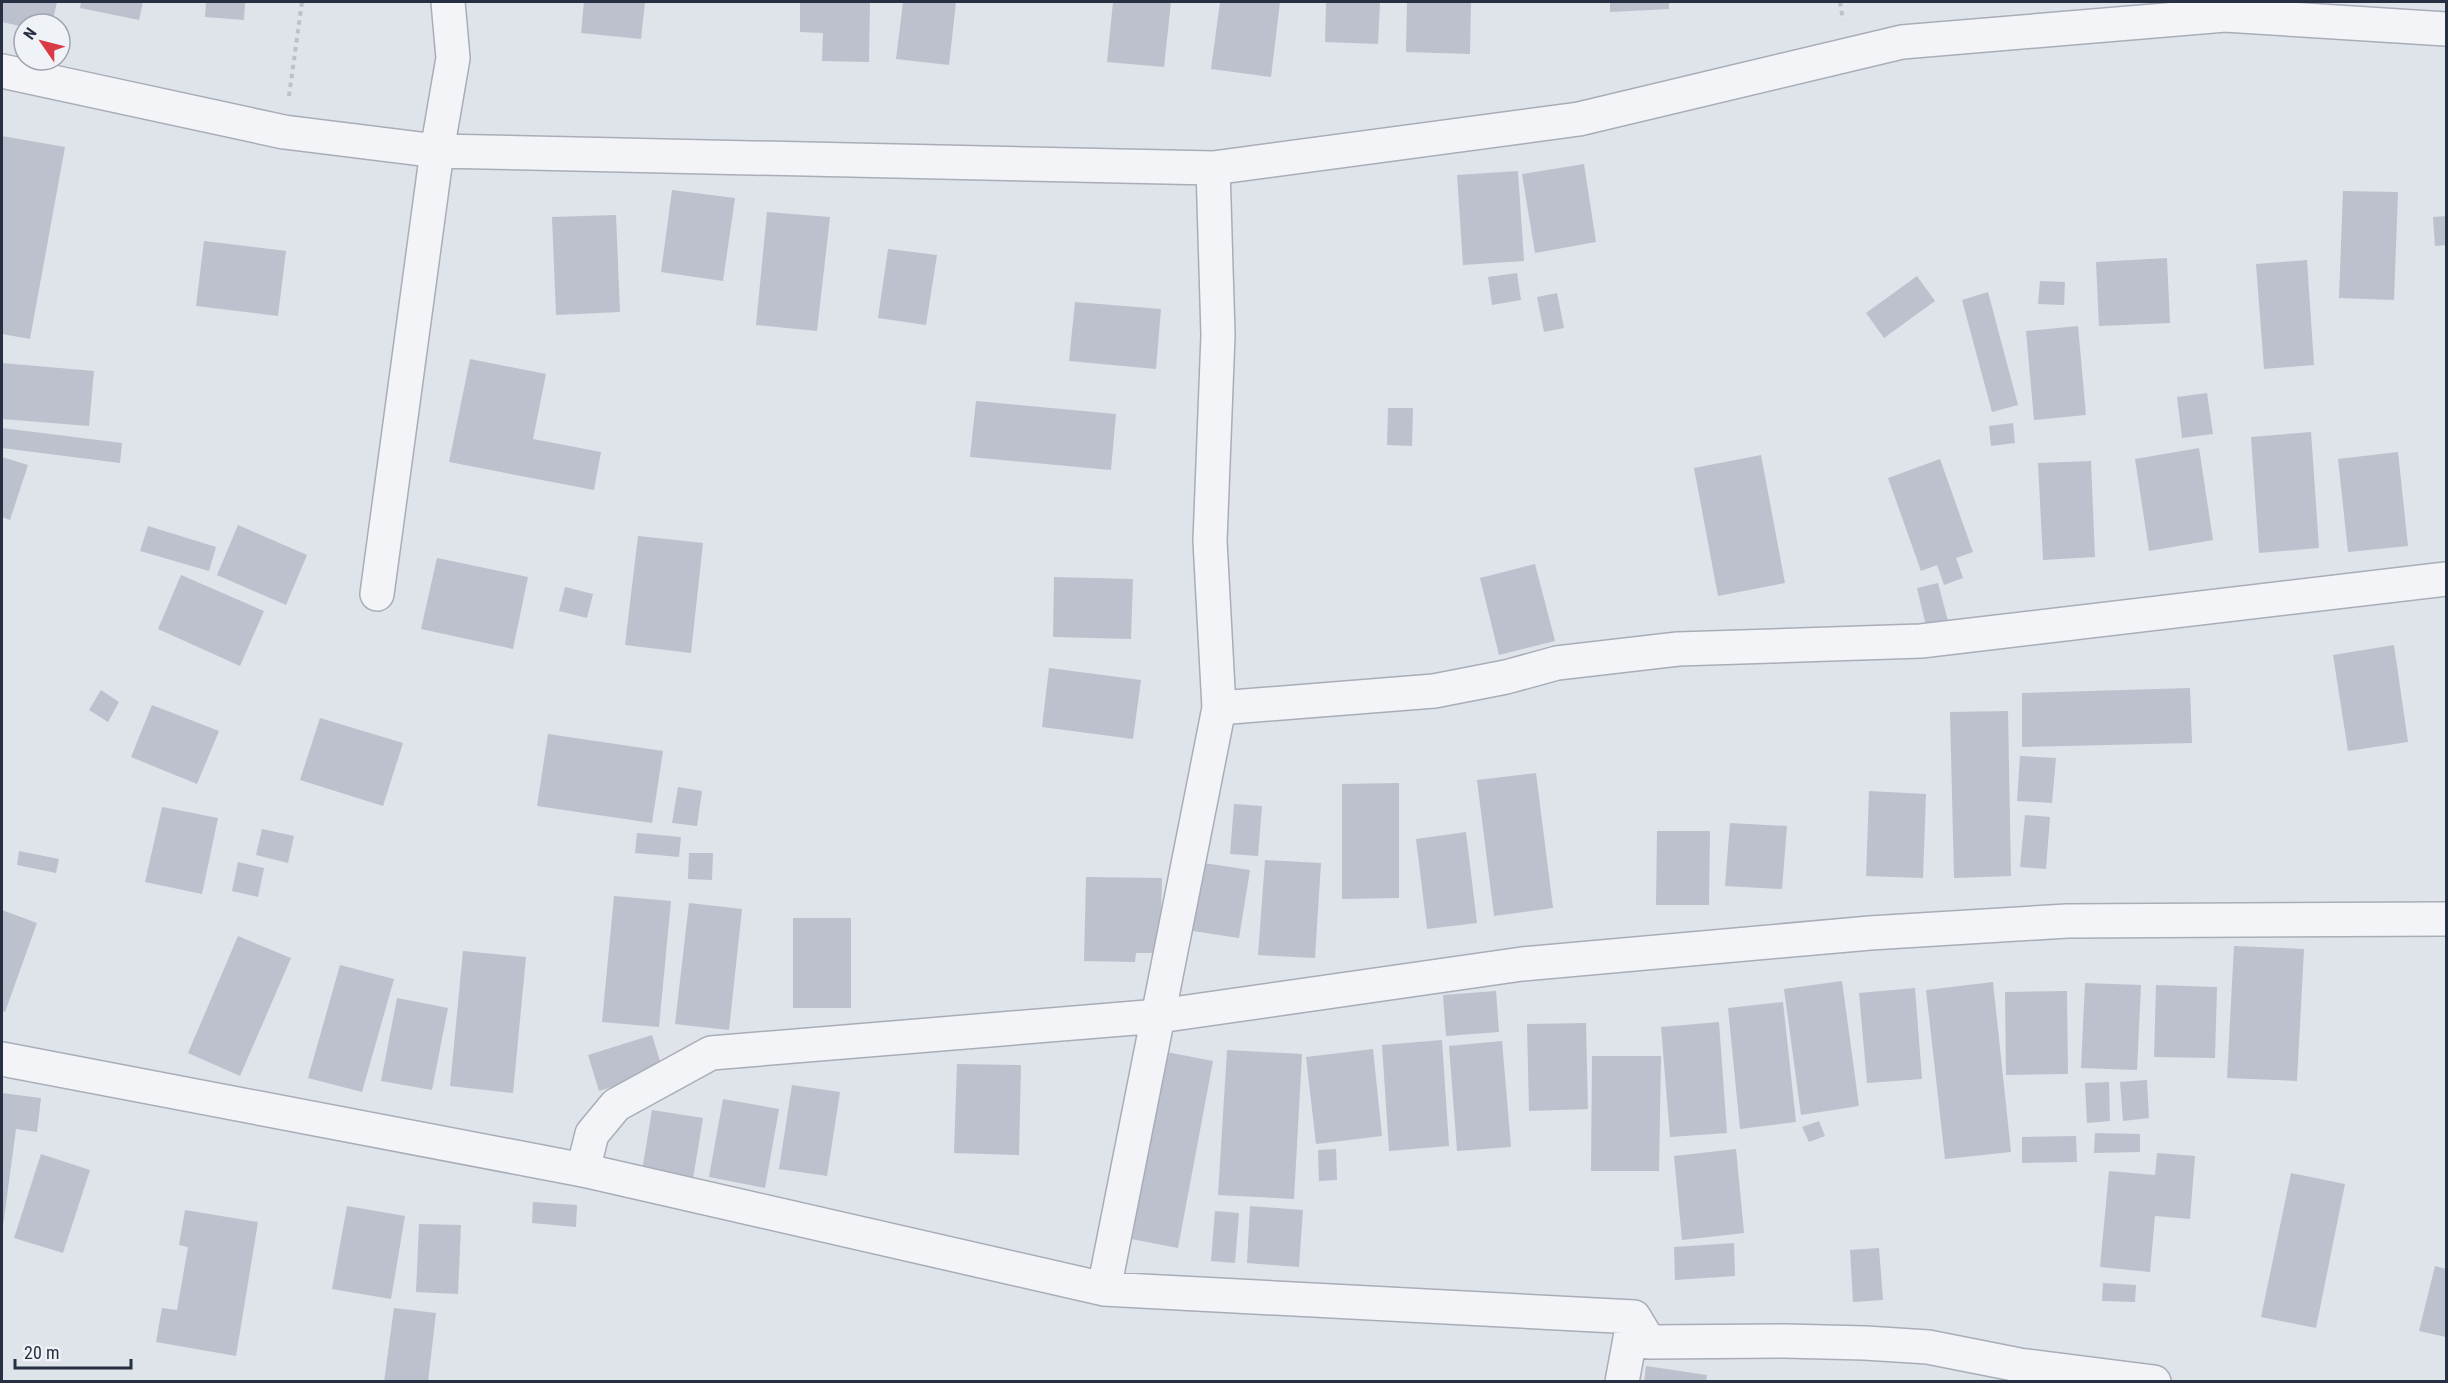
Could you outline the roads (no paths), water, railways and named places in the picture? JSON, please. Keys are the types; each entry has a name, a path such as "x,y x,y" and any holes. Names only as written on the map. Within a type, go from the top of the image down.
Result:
{"street":[{"path":"377,594 437,151 453,58 448,2"},
{"path":"2,71 284,132 437,151 1213,168 1579,119 1902,42 2225,15 2446,29"},
{"path":"1104,1289 1219,708 1210,541 1218,335 1213,168"},
{"path":"1219,708 1434,691 1506,677 1557,663 1678,649 1921,641 2446,579"},
{"path":"583,1170 592,1134 616,1105 711,1053 1159,1016 1522,964 1870,933 2067,921 2446,919"},
{"path":"2,1059 583,1170 1104,1289 1634,1317"},
{"path":"1634,1317 1649,1342 1865,1342 1928,1347 2022,1373 2154,1382"},
{"path":"1622,1382 1634,1317"}]}
